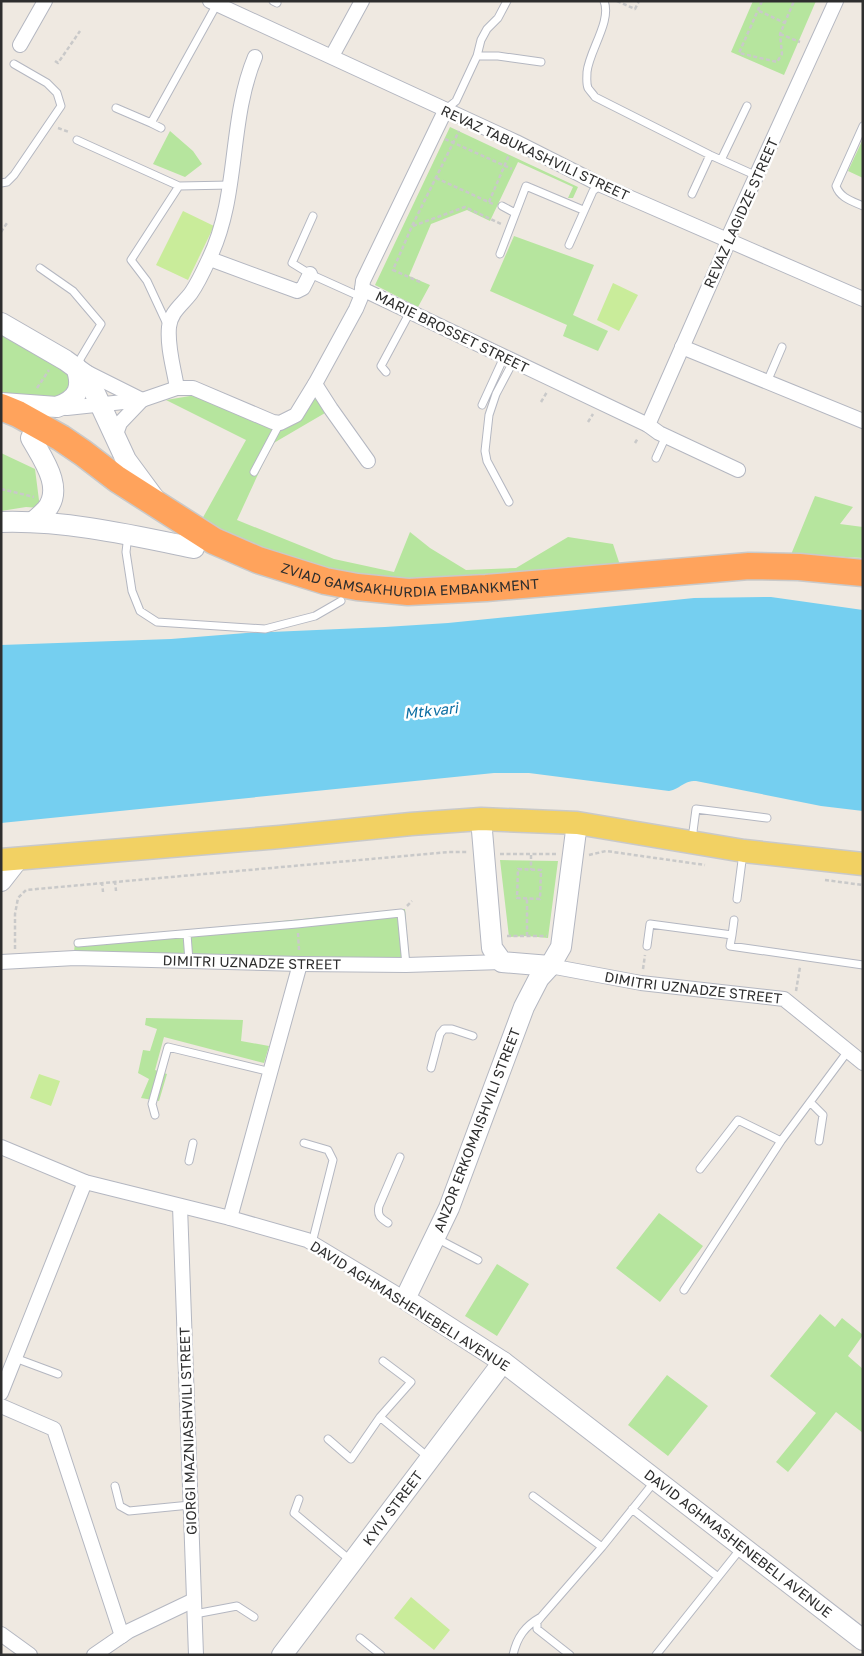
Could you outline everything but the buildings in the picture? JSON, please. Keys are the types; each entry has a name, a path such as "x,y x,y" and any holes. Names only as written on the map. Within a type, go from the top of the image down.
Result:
{"highway":[{"name":"ZVIAD GAMSAKHURDIA EMBANKMENT","path":"1,407 18,414 61,438 117,479 214,541 258,560 325,581 379,590 408,592 486,588 749,566 799,567 863,573"},
{"name":"ZVIAD GAMSAKHURDIA EMBANKMENT","path":"1,426 30,438 70,462 130,508 194,548 251,574 342,601 402,606 475,604 778,581 863,588"}],"main road":[{"path":"1,323 76,367 87,376 126,460 162,508"},
{"path":"1,403 57,407 71,400 78,390 80,378 76,367"},
{"path":"30,438 44,462 53,486 51,502 46,510 34,521"},
{"path":"1,522 34,521 128,535 194,548"},
{"path":"481,819 492,948 530,979 534,986"},
{"path":"1,881 10,859 481,819 577,823 744,851 863,864"},
{"name":"ANZOR ERKOMAISHVILI STREET","path":"404,1299 449,1208 505,1049 534,986 557,955 563,937 577,823"},
{"name":"DIMITRI UZNADZE STREET","path":"508,962 550,966"},
{"name":"DAVID AGHMASHENEBELI AVENUE","path":"404,1299 503,1362 863,1640"},
{"name":"KYIV STREET","path":"282,1655 320,1609 503,1362"}],"street":[{"path":"22,43 45,1"},
{"path":"332,56 362,1"},
{"name":"REVAZ LAGIDZE STREET","path":"648,425 726,250 728,240 836,1"},
{"name":"REVAZ TABUKASHVILI STREET","path":"213,3 516,142 600,185 863,300"},
{"path":"177,388 170,347 169,328 174,312 191,293 210,258 224,221 235,136 246,77 255,57"},
{"path":"362,293 364,281 445,110"},
{"path":"210,258 297,292 303,288 310,274"},
{"name":"MARIE BROSSET STREET","path":"280,423 296,415 315,384 362,293 392,299 410,312 738,470"},
{"path":"682,347 760,377 863,421"},
{"path":"76,367 142,400"},
{"path":"315,384 368,461"},
{"path":"57,407 101,405 142,400 177,388 193,388 273,422 280,423"},
{"path":"115,437 120,422 142,400"},
{"name":"DIMITRI UZNADZE STREET","path":"8,962 76,958 300,964 508,962"},
{"path":"230,1218 300,964"},
{"name":"DIMITRI UZNADZE STREET","path":"550,966 641,983 784,999 863,1063"},
{"name":"DAVID AGHMASHENEBELI AVENUE","path":"1,1147 85,1182 181,1203 307,1240 404,1299"},
{"path":"1,1393 85,1182"},
{"name":"GIORGI MAZNIASHVILI STREET","path":"181,1203 196,1655"},
{"path":"1,1406 54,1429 122,1636"},
{"path":"94,1655 122,1636 194,1607"},
{"path":"1,1634 30,1655"}],"lane":[{"path":"445,110 456,101 477,56 481,40 487,29 498,18 507,1"},
{"path":"604,1 604,21 588,63 587,87 595,97 710,155 757,176"},
{"path":"151,123 213,3"},
{"path":"477,56 498,56 541,62"},
{"path":"1,183 7,182 14,175 61,106 57,93 47,83 14,64"},
{"path":"721,160 747,106"},
{"path":"116,108 161,128"},
{"path":"863,126 836,186 838,192 843,197 863,206"},
{"path":"77,140 179,186 230,185"},
{"path":"692,194 710,155"},
{"path":"568,245 593,191 600,185"},
{"path":"169,328 147,281 131,260 179,186"},
{"path":"500,254 526,186 583,210"},
{"path":"502,206 515,213"},
{"path":"312,216 292,263 310,274 362,293"},
{"path":"40,268 73,291 101,324 76,367"},
{"path":"386,372 381,366 410,312"},
{"path":"760,377 782,347"},
{"path":"482,405 509,360"},
{"path":"508,502 487,462 484,451 488,423 496,394 509,360"},
{"path":"254,472 280,423"},
{"path":"656,458 666,436"},
{"path":"128,535 126,552 132,592 140,611 157,622 265,628 315,616 342,601"},
{"path":"691,842 696,809 767,818"},
{"path":"737,900 744,851"},
{"path":"78,943 401,913 406,964"},
{"path":"734,920 730,946 863,965"},
{"path":"647,946 650,924 732,935"},
{"path":"187,934 188,960"},
{"path":"430,1068 440,1034 444,1029 452,1028 473,1036"},
{"path":"156,1115 152,1104 168,1047 271,1072"},
{"path":"684,1290 781,1141 848,1051"},
{"path":"810,1102 823,1114 819,1141"},
{"path":"700,1169 738,1120 781,1141"},
{"path":"189,1162 193,1143"},
{"path":"304,1143 328,1150 333,1160 312,1244"},
{"path":"388,1223 381,1218 378,1212 379,1206 400,1157"},
{"path":"430,1244 478,1260"},
{"path":"15,1358 58,1374"},
{"path":"328,1439 351,1459 380,1417 411,1382 382,1361"},
{"path":"380,1417 430,1459"},
{"path":"570,1655 537,1629 537,1622 602,1547 655,1480"},
{"path":"114,1486 120,1506 129,1511 190,1505"},
{"path":"533,1496 602,1547"},
{"path":"299,1499 294,1513 353,1562"},
{"path":"632,1509 718,1577"},
{"path":"656,1655 742,1547"},
{"path":"194,1607 237,1606 254,1617"},
{"path":"513,1655 516,1640 531,1623 541,1617"},
{"path":"360,1638 381,1655"}],"path":[{"path":"617,1 636,10 639,1"},
{"path":"762,1 739,53 777,62 782,54 780,34 794,1"},
{"path":"758,11 785,23"},
{"path":"55,61 58,63 80,31"},
{"path":"780,34 800,42"},
{"path":"420,282 393,270 458,131"},
{"path":"452,142 512,169"},
{"path":"489,202 510,155"},
{"path":"436,178 502,206"},
{"path":"412,226 465,207 510,229"},
{"path":"1,232 7,223"},
{"path":"33,394 50,369"},
{"path":"541,402 545,396"},
{"path":"588,422 593,414"},
{"path":"1,489 34,497"},
{"path":"8,962 18,898 26,890 450,852 585,856 606,851 712,866"},
{"path":"531,855 531,870"},
{"path":"407,856 408,862"},
{"path":"394,857 395,863"},
{"path":"518,870 541,870 540,899 527,898 516,898 518,870"},
{"path":"825,880 863,885"},
{"path":"115,881 116,891"},
{"path":"102,882 103,892"},
{"path":"527,898 527,936"},
{"path":"297,924 300,964"},
{"path":"503,936 563,937"},
{"path":"641,983 647,946"},
{"path":"794,1007 802,956"}],"green space":[{"path":"753,1 816,1 784,75 731,52"},
{"path":"450,127 578,187 573,198 568,198 573,187 518,162 490,221 467,210 431,224 409,276 430,285 418,307 375,285"},
{"path":"170,131 193,151 202,164 185,177 153,164"},
{"path":"863,139 863,178 848,171"},
{"path":"183,211 214,226 188,280 156,265"},
{"path":"514,236 594,265 573,315 608,331 598,351 563,336 567,325 490,291"},
{"path":"613,283 638,295 619,331 597,320"},
{"path":"1,335 70,369 75,384 48,405 1,393"},
{"path":"315,394 325,413 272,444 237,520 334,559 394,572 410,532 430,548 466,570 516,568 568,537 613,544 622,571 397,583 303,569 201,521 246,440 166,400 204,396 283,424"},
{"path":"1,453 35,469 40,508 26,507 1,511"},
{"path":"815,496 853,507 840,524 863,527 863,558 810,555 790,557"},
{"path":"500,860 558,861 548,938 509,937"},
{"path":"405,909 409,958 74,953 75,941"},
{"path":"146,1018 243,1020 241,1041 269,1046 264,1063 164,1037 155,1070 167,1074 159,1101 141,1098 149,1079 138,1073 143,1050 150,1051 157,1029 145,1025"},
{"path":"39,1074 60,1081 51,1106 30,1098"},
{"path":"659,1213 703,1246 660,1302 616,1268"},
{"path":"497,1264 529,1284 497,1336 465,1316"},
{"path":"820,1314 835,1327 842,1318 863,1335 848,1356 863,1369 863,1433 836,1412 788,1472 776,1462 816,1413 770,1376"},
{"path":"667,1375 708,1406 668,1456 628,1425"},
{"path":"411,1597 450,1630 434,1650 394,1618"}],"water":[{"name":"Mtkvari","path":"771,597 863,610 863,811 821,806 696,781 688,782 669,791 529,773 494,773 1,823 1,645 171,639 246,633 385,627 448,623 694,598"}]}
